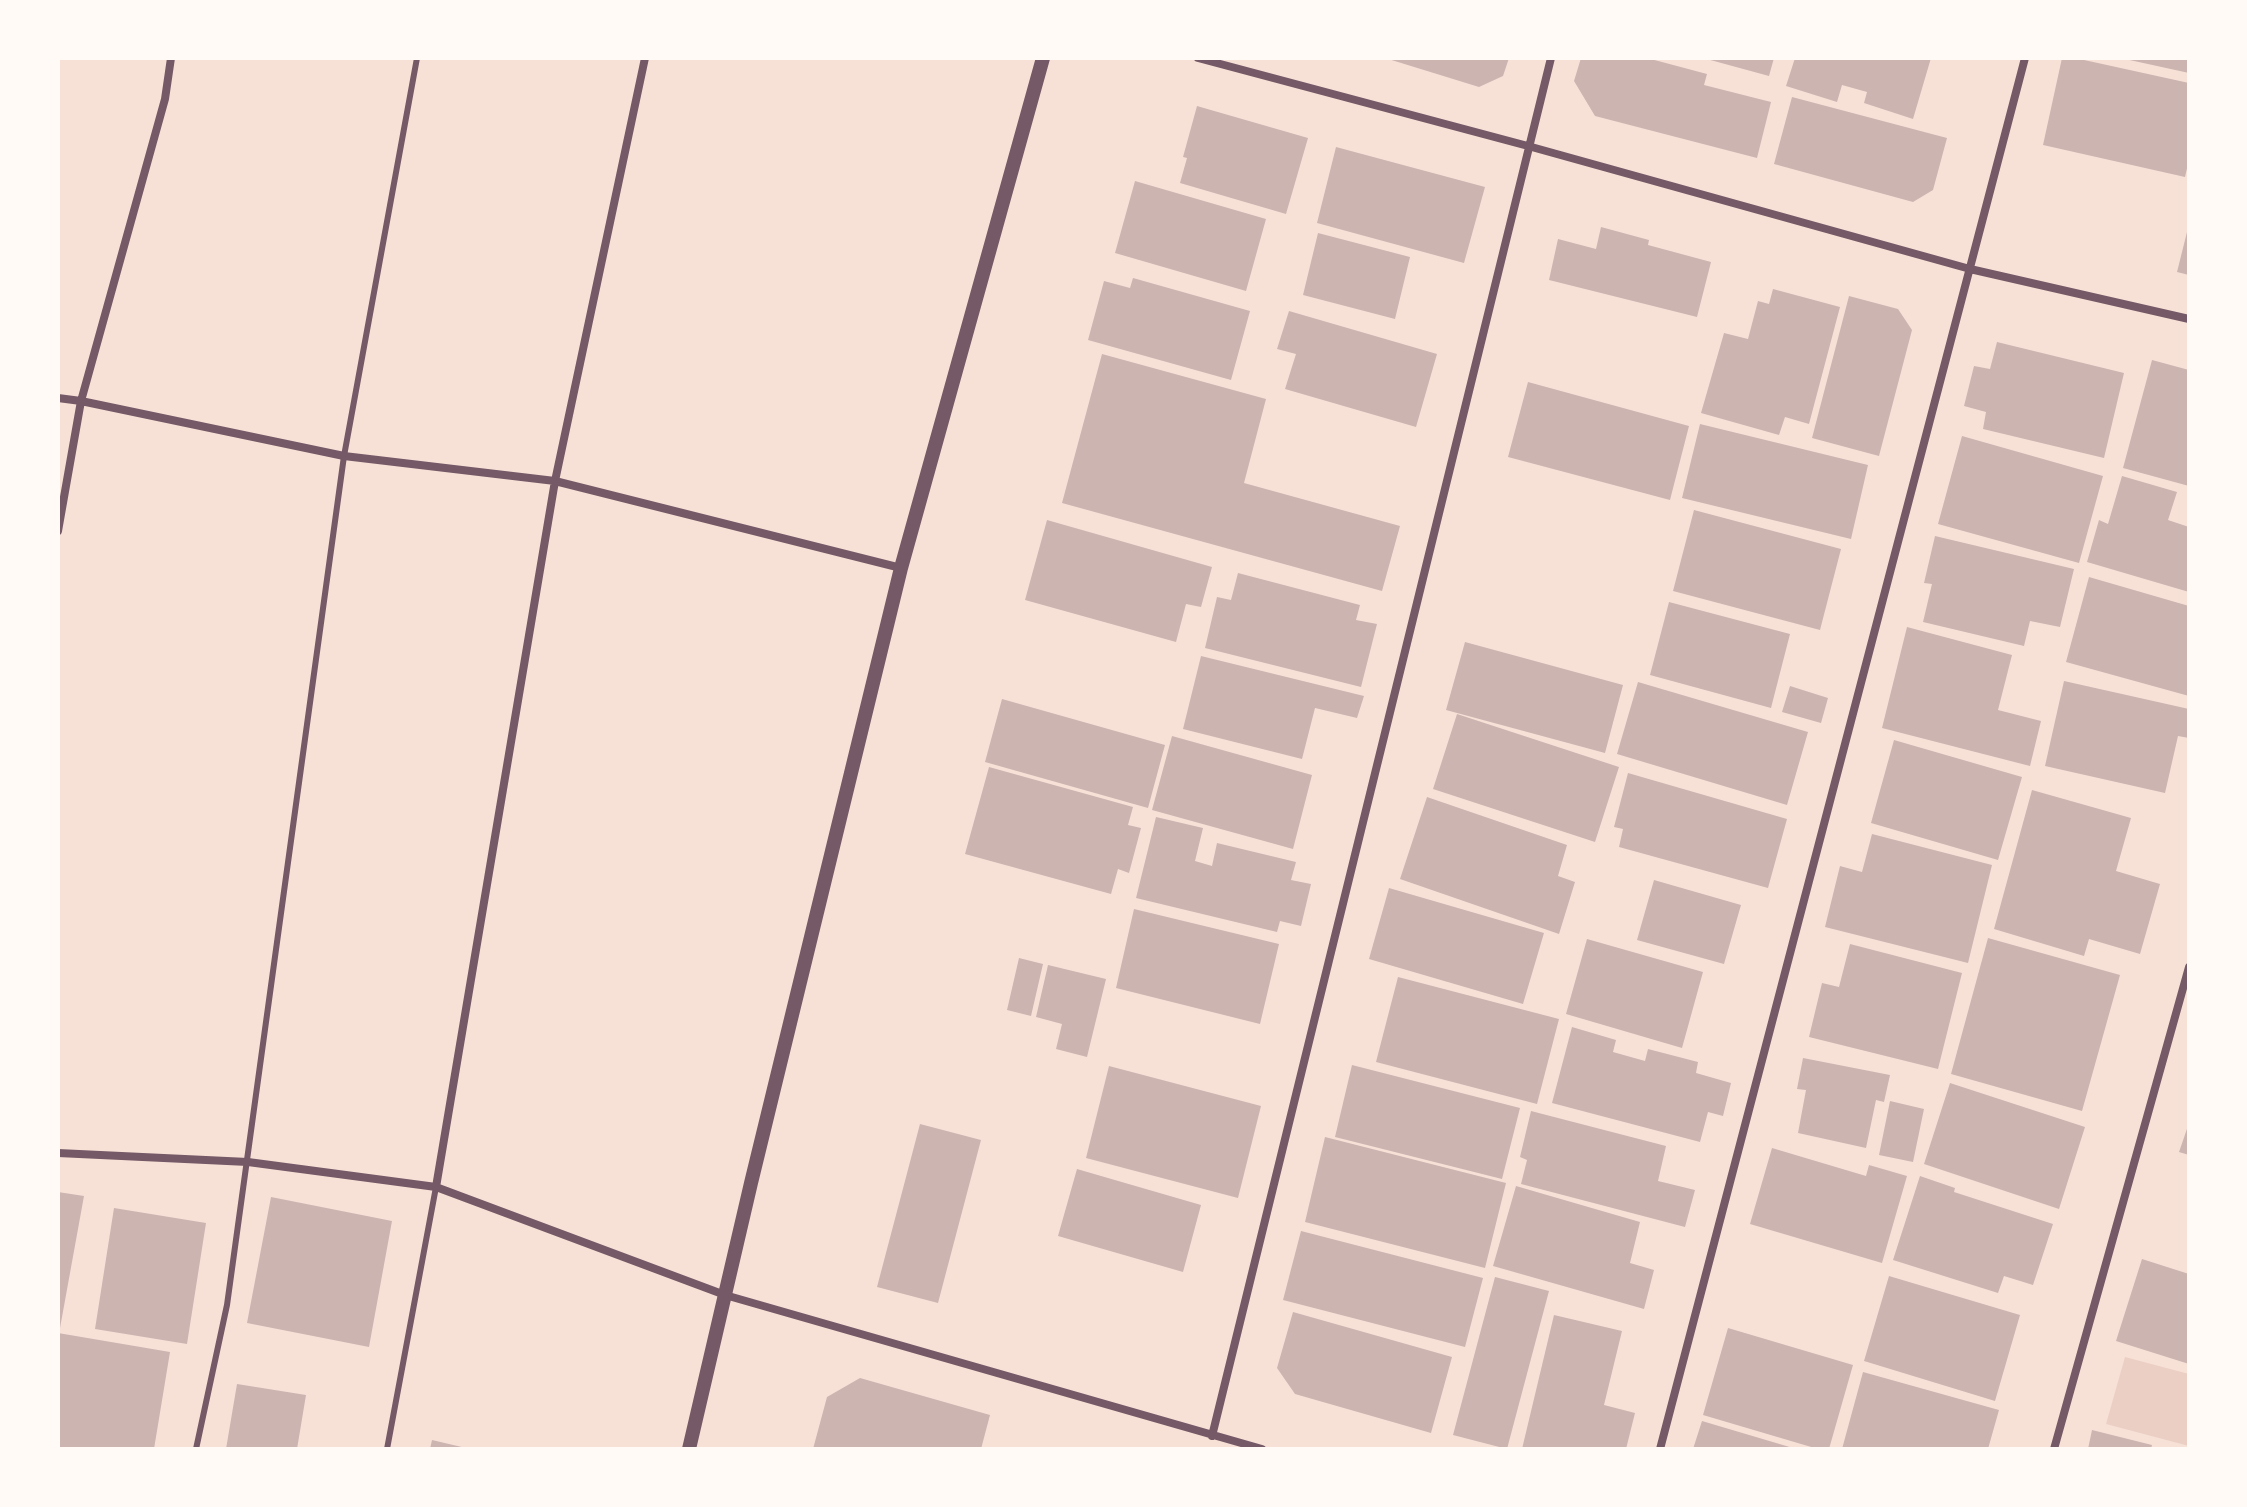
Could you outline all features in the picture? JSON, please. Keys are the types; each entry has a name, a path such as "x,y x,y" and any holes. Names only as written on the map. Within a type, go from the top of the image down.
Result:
{"street":[{"path":"58,531 81,401 165,99 171,58"},
{"path":"436,1187 555,481 645,58"},
{"path":"689,1449 901,568 1043,58"},
{"path":"1198,58 1970,269 2189,319"},
{"path":"1212,1436 1551,58"},
{"path":"1660,1449 2025,58"},
{"path":"58,398 344,456 555,481 901,568"},
{"path":"2054,1449 2189,967"},
{"path":"58,1153 248,1162 436,1187 725,1295 1262,1449"}],"lane":[{"path":"196,1449 227,1305 344,456 417,58"},
{"path":"387,1449 436,1187"}],"shaded area":[{"path":"2125,1357 2189,1374 2189,1446 2106,1424"}],"building":[{"path":"1385,58 1509,58 1503,76 1479,87"},
{"path":"1581,58 1647,58 1707,74 1704,85 1771,102 1757,158 1595,116 1574,81"},
{"path":"1703,58 1774,58 1769,76"},
{"path":"1795,58 1931,58 1913,119 1864,103 1867,92 1842,85 1837,102 1786,86"},
{"path":"2062,58 2075,58 2189,83 2189,160 2185,177 2043,145"},
{"path":"2189,58 2189,73 2125,59"},
{"path":"1792,97 1947,138 1933,190 1913,202 1774,164"},
{"path":"1197,106 1308,138 1286,214 1180,183 1187,158 1183,157"},
{"path":"1336,147 1485,187 1464,263 1317,223"},
{"path":"1135,181 1266,219 1246,291 1115,253"},
{"path":"1601,227 1649,240 1648,245 1711,262 1697,317 1549,280 1558,239 1596,249"},
{"path":"2189,228 2189,275 2177,272"},
{"path":"1318,233 1410,257 1395,319 1303,295"},
{"path":"1133,278 1250,311 1231,380 1088,340 1104,281 1130,288"},
{"path":"1773,289 1840,307 1809,424 1785,417 1779,435 1701,413 1724,333 1748,339 1758,301 1769,304"},
{"path":"1849,296 1898,309 1912,330 1879,456 1812,438"},
{"path":"1289,311 1437,354 1416,427 1285,389 1296,354 1277,349"},
{"path":"1997,342 2124,373 2104,458 1983,429 1986,412 1964,406 1974,366 1990,369"},
{"path":"1102,354 1266,399 1244,483 1400,526 1382,591 1062,503"},
{"path":"2152,360 2189,370 2189,486 2123,468"},
{"path":"1528,382 1689,426 1670,500 1508,457"},
{"path":"1700,424 1868,465 1851,539 1682,498"},
{"path":"1962,436 2103,476 2079,563 1938,524"},
{"path":"2122,476 2177,492 2168,520 2189,527 2189,592 2087,562 2099,520 2108,524"},
{"path":"1694,510 1841,549 1820,630 1673,591"},
{"path":"1047,520 1212,567 1201,607 1186,604 1176,642 1025,600"},
{"path":"1935,536 2074,569 2060,627 2030,621 2024,646 1923,622 1932,584 1924,583"},
{"path":"1238,573 1360,605 1356,620 1377,624 1361,687 1205,648 1217,597 1231,600"},
{"path":"2089,577 2189,606 2189,696 2066,662"},
{"path":"1669,602 1790,634 1771,708 1650,675"},
{"path":"1907,627 2012,655 1998,710 2041,721 2030,766 1882,728"},
{"path":"1465,642 1623,685 1605,753 1446,710"},
{"path":"1201,656 1364,696 1357,718 1315,708 1302,759 1183,729"},
{"path":"2064,681 2189,709 2189,738 2178,736 2165,793 2045,766"},
{"path":"1638,682 1808,732 1787,805 1617,754"},
{"path":"1790,686 1828,698 1821,723 1782,712"},
{"path":"1002,699 1165,745 1148,808 985,762"},
{"path":"1457,714 1619,767 1595,842 1433,789"},
{"path":"1172,736 1312,775 1293,849 1152,810"},
{"path":"1894,740 2022,777 1998,860 1871,823"},
{"path":"989,767 1133,807 1128,825 1141,828 1129,873 1118,869 1111,894 965,854"},
{"path":"1628,773 1787,819 1768,888 1619,847 1623,829 1614,827"},
{"path":"2032,790 2131,818 2116,871 2160,884 2140,954 2089,939 2084,956 1994,929"},
{"path":"1427,797 1567,845 1558,876 1575,882 1559,934 1400,879"},
{"path":"1156,817 1203,828 1195,861 1212,866 1217,843 1296,862 1291,880 1311,884 1301,926 1280,921 1277,932 1136,898"},
{"path":"1872,834 1992,865 1968,963 1825,927 1840,866 1862,872"},
{"path":"1654,880 1741,905 1724,964 1637,940"},
{"path":"1389,888 1544,933 1523,1004 1369,959"},
{"path":"1134,909 1279,944 1260,1024 1116,988"},
{"path":"1988,938 2120,975 2082,1111 1951,1074"},
{"path":"1587,939 1703,972 1682,1048 1566,1014"},
{"path":"1850,944 1962,973 1938,1069 1809,1037 1822,983 1839,987"},
{"path":"1019,958 1043,964 1031,1016 1007,1010"},
{"path":"1048,965 1106,979 1087,1057 1056,1049 1062,1024 1036,1017"},
{"path":"1398,977 1559,1019 1537,1104 1376,1062"},
{"path":"1572,1027 1616,1040 1613,1052 1645,1061 1648,1049 1698,1062 1696,1073 1731,1083 1723,1116 1708,1112 1700,1142 1552,1103"},
{"path":"1803,1058 1890,1075 1884,1102 1876,1100 1866,1148 1798,1133 1806,1090 1797,1089"},
{"path":"1352,1065 1520,1108 1502,1179 1335,1137"},
{"path":"1109,1066 1261,1106 1238,1198 1086,1158"},
{"path":"1950,1083 2085,1127 2059,1209 1924,1164"},
{"path":"1890,1101 1924,1109 1913,1162 1879,1155"},
{"path":"1531,1111 1666,1146 1658,1181 1695,1190 1685,1227 1521,1184 1527,1160 1520,1157"},
{"path":"2189,1123 2189,1155 2179,1152"},
{"path":"920,1124 981,1140 938,1303 877,1287"},
{"path":"1325,1137 1506,1183 1485,1268 1305,1222"},
{"path":"1772,1148 1866,1176 1869,1165 1907,1176 1882,1263 1750,1224"},
{"path":"1077,1169 1201,1205 1183,1272 1058,1236"},
{"path":"1920,1176 1955,1188 1954,1192 2053,1224 2033,1285 2004,1276 1998,1293 1893,1260"},
{"path":"1516,1186 1640,1222 1630,1263 1654,1270 1644,1309 1493,1266"},
{"path":"58,1192 84,1196 60,1328 58,1328"},
{"path":"271,1197 392,1221 369,1347 247,1323"},
{"path":"114,1208 206,1223 187,1344 95,1329"},
{"path":"1301,1231 1483,1278 1465,1347 1283,1300"},
{"path":"2142,1259 2189,1274 2189,1364 2116,1341"},
{"path":"1889,1276 2020,1315 1995,1401 1864,1361"},
{"path":"1495,1277 1549,1291 1507,1449 1453,1435"},
{"path":"1293,1312 1452,1357 1431,1433 1295,1394 1277,1368"},
{"path":"1554,1315 1622,1331 1604,1405 1635,1413 1626,1449 1522,1449"},
{"path":"1728,1328 1853,1365 1829,1449 1818,1449 1703,1415"},
{"path":"58,1333 170,1352 154,1449 58,1448"},
{"path":"1863,1372 1999,1410 1988,1449 1842,1449"},
{"path":"860,1378 990,1415 981,1449 813,1449 827,1397"},
{"path":"237,1384 306,1395 297,1449 226,1449"},
{"path":"1702,1421 1793,1448 1793,1449 1693,1449"},
{"path":"2092,1430 2152,1445 2151,1449 2088,1449"},
{"path":"432,1440 466,1448 466,1449 430,1449"}]}
